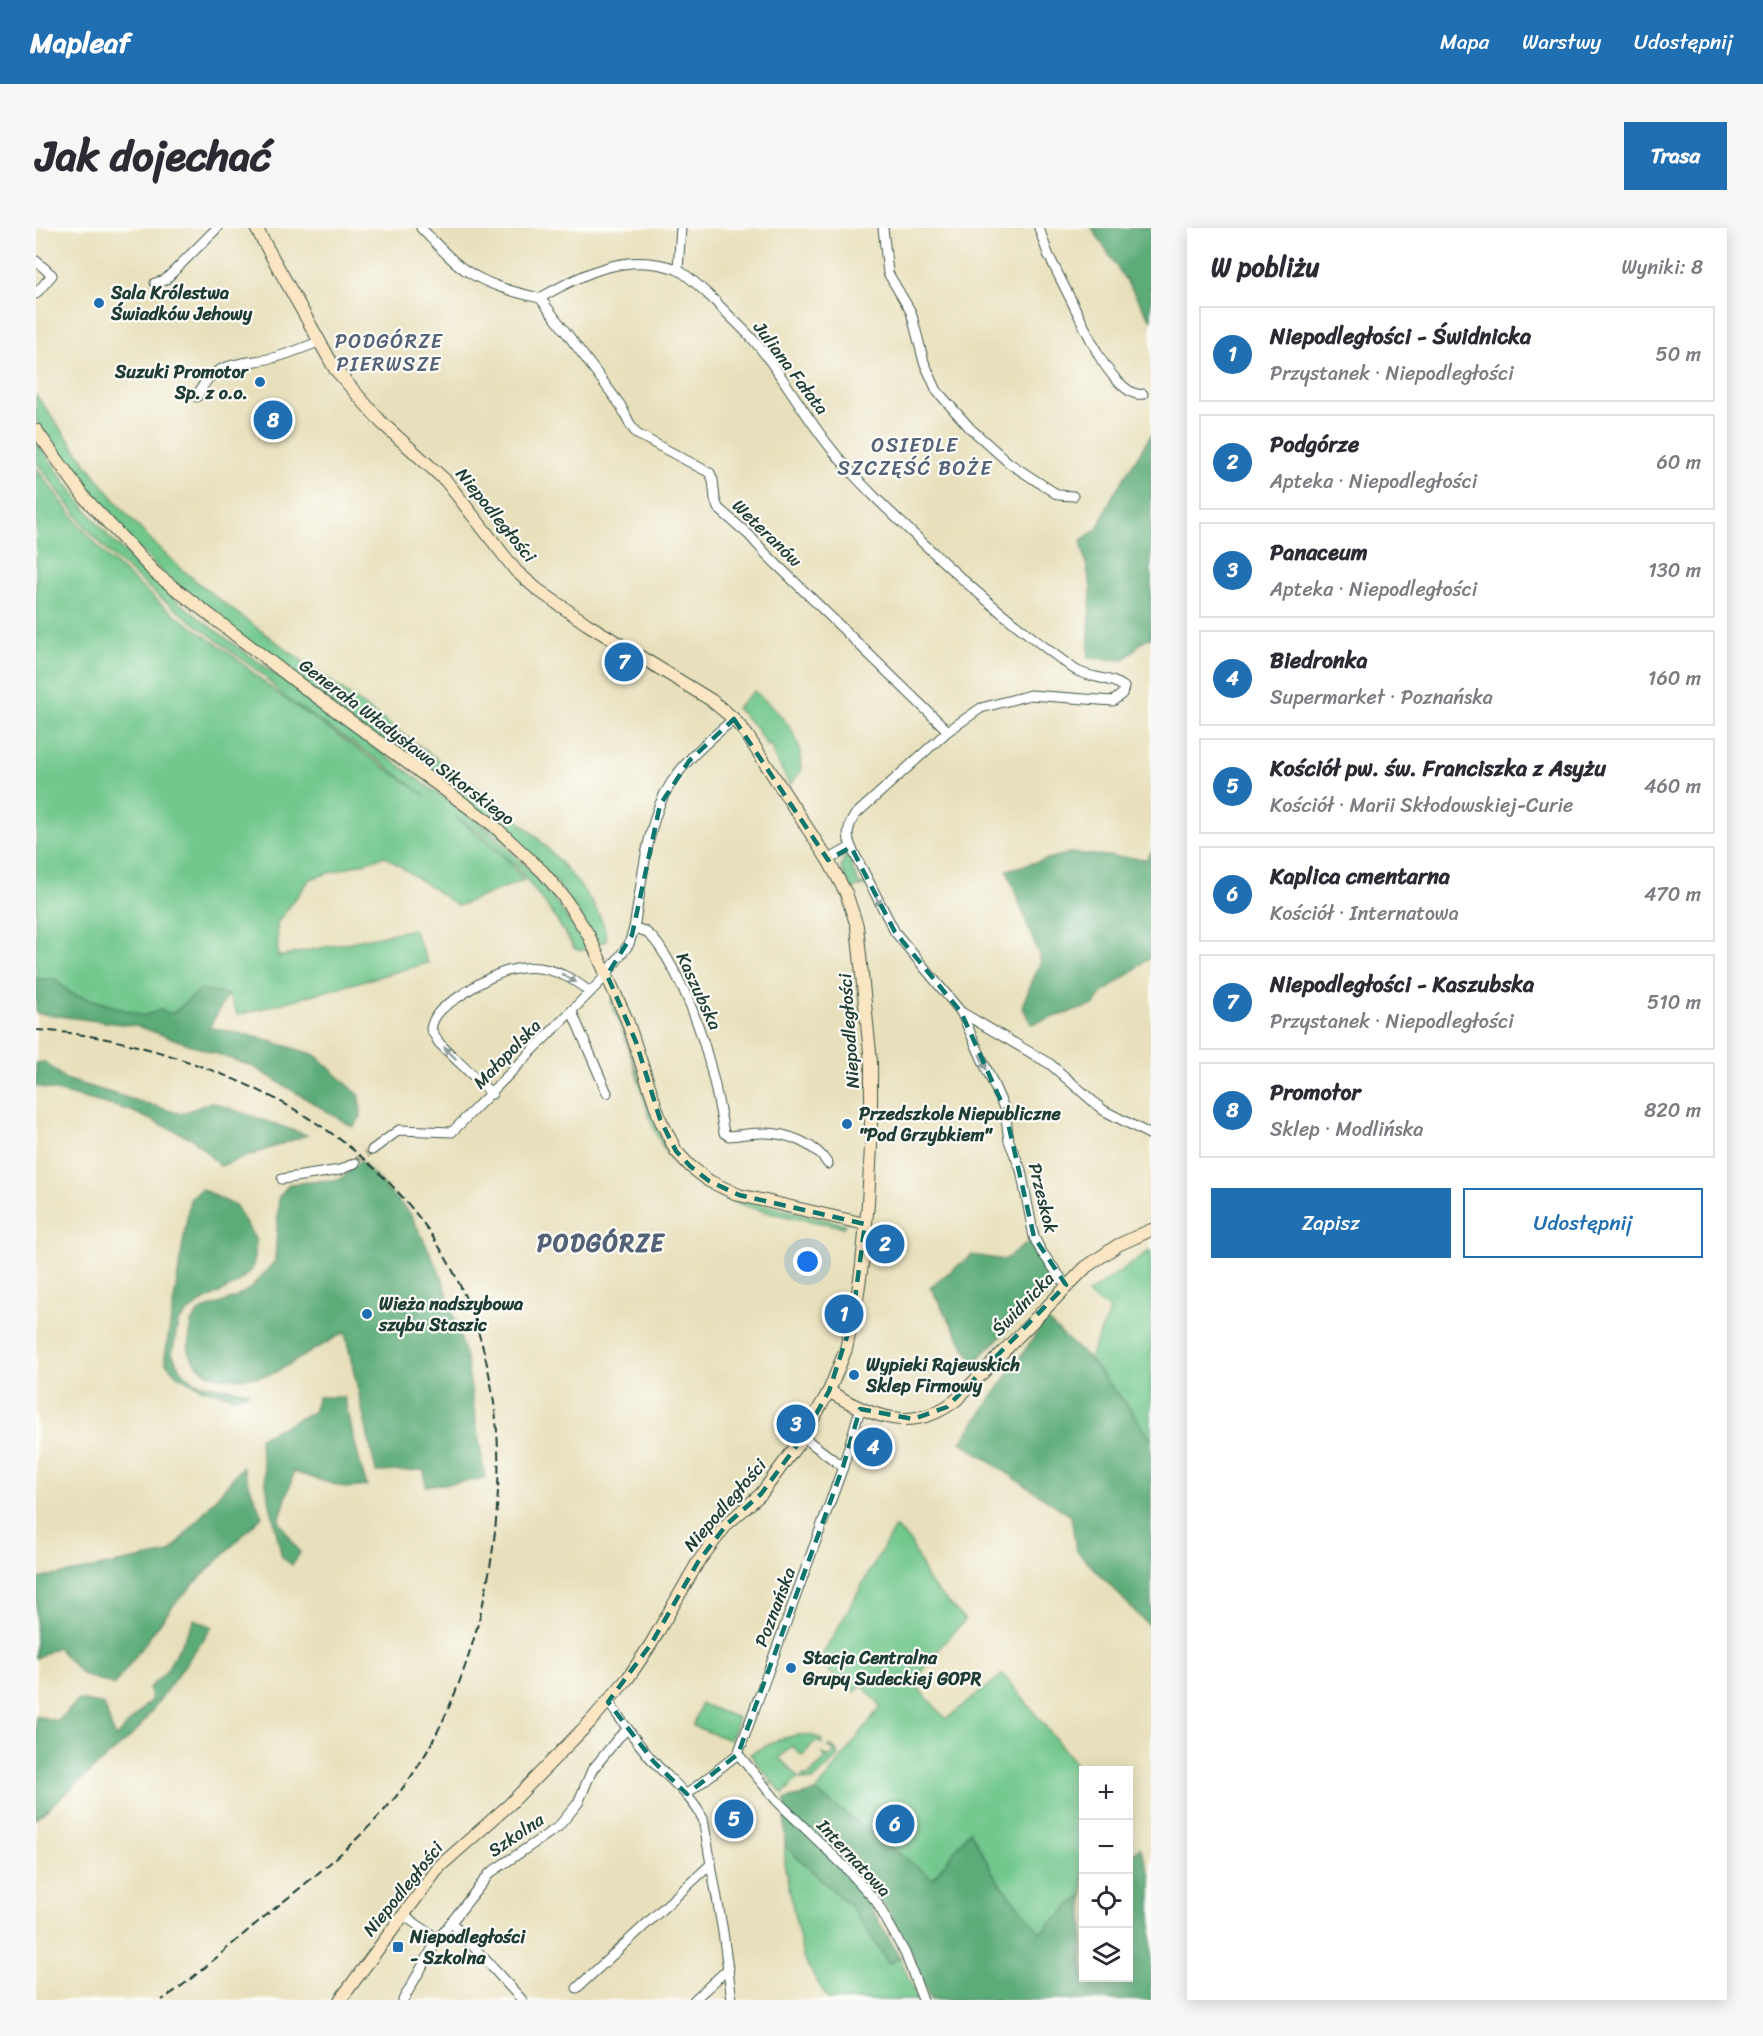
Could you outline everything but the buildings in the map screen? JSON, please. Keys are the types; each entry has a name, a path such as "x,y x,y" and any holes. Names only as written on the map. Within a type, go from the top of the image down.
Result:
{"main road":[{"name":"Niepodległości","path":"256,228 335,369 381,422 446,481 516,571 538,590 587,624 711,700 734,719 760,754 828,860 850,904 857,926 871,1062 871,1157 862,1264 852,1322 846,1348 829,1391 803,1437 761,1494 727,1524 698,1562 646,1651 609,1702 510,1804 441,1866 340,2000"},
{"name":"Generała Władysława Sikorskiego","path":"36,430 86,498 155,573 270,662 493,825 543,872 563,896 588,934 636,1042 660,1119 676,1151 690,1166 709,1181 739,1195 866,1224"},
{"name":"Świdnicka","path":"829,1391 860,1409 889,1418 926,1417 947,1407 1066,1286 1102,1255 1133,1237 1151,1230"}],"street":[{"path":"155,283 165,280 217,228"},
{"path":"421,228 463,269 509,291 540,298"},
{"path":"678,270 681,228"},
{"path":"883,228 888,273 910,312 924,363 937,391 970,428 1009,463 1058,495 1073,496"},
{"path":"885,240 892,228"},
{"path":"1039,228 1048,254 1101,361 1129,390 1135,394 1143,394"},
{"path":"36,261 52,275 36,294"},
{"name":"Juliana Fałata","path":"540,298 586,274 613,265 629,262 647,263 678,270 706,292 756,344 824,440 883,505 987,602 1061,659 1077,671 1115,680 1124,687 1122,694 1113,701 1030,695 1007,699 981,708 948,731"},
{"name":"Weteranów","path":"540,298 609,389 637,434 710,473 718,508 749,535 948,731"},
{"path":"197,397 210,376 222,368 289,353 318,342"},
{"path":"634,928 642,880 660,805 669,787 689,760 734,719"},
{"path":"828,860 851,847 848,834 855,815 948,731"},
{"name":"Przeskok","path":"851,847 896,932 961,1012 1005,1110 1009,1141 1021,1170 1034,1237 1066,1286"},
{"name":"Małopolska","path":"372,1150 399,1130 452,1132 607,975 629,944 634,928"},
{"name":"Kaszubska","path":"634,928 646,932 655,940 677,975 693,1011 706,1046 724,1133 729,1136 773,1133 790,1137 823,1155 828,1164"},
{"path":"492,1094 439,1043 431,1029 436,1014 480,982 512,969 528,967 555,971 590,992"},
{"path":"572,1012 607,1094"},
{"name":"Przeskok","path":"961,1012 1050,1064 1103,1110 1151,1135"},
{"path":"282,1179 340,1170 355,1163"},
{"name":"Poznańska","path":"738,1754 843,1467 860,1409"},
{"path":"803,1437 843,1467"},
{"path":"609,1702 654,1762 687,1794 703,1819 729,1968 732,2000"},
{"name":"Szkolna","path":"403,2000 438,1939 490,1873 558,1827 578,1803 592,1770 628,1729"},
{"path":"687,1794 738,1754"},
{"name":"Internatowa","path":"738,1754 777,1801 844,1866 876,1901 905,1953 923,2000"},
{"path":"577,1988 711,1864"},
{"path":"403,1915 438,1939"},
{"path":"451,1922 522,2000"},
{"path":"697,1999 729,1968"}],"highlighted area":[{"path":"734,719 828,860 851,847 895,932 961,1012 1005,1110 1034,1237 1066,1285 947,1407 913,1419 860,1409 843,1467 738,1754 687,1794 654,1762 608,1702 651,1644 698,1562 727,1524 761,1494 803,1437 829,1391 852,1321 865,1224 739,1195 709,1181 690,1166 676,1151 660,1119 636,1042 607,975 632,935 660,805 689,761"}],"green space":[{"path":"1092,228 1151,228 1151,320"},
{"path":"36,395 118,504 175,563 235,612 488,796 528,829 586,894 604,927 606,941 600,943 597,940 555,880 174,584 108,518 80,482 36,421"},
{"path":"1151,435 1151,638 1145,639 1124,660 1088,658 1091,587 1081,540 1097,529 1112,497"},
{"path":"36,441 80,502 109,537 170,595 479,824 523,864 549,892 582,941 586,943 586,948 582,951 575,949 552,913 516,866 482,835 455,816 508,860 524,880 458,906 385,856 310,879 277,923 278,957 413,929 428,963 238,1015 228,995 201,989 172,1014 159,1010 144,1016 70,993 55,979 36,979 36,468 109,559 163,606 232,655 278,694 426,796 378,760 291,702 262,674 158,596 112,556 85,526 36,461"},
{"path":"754,691 781,716 796,738 800,750 801,771 790,785 772,752 774,750 770,745 767,746 756,728 736,708"},
{"path":"1151,852 1151,957 1103,993 1094,1005 1031,1024 1022,1006 1041,961 1007,870 1070,853 1147,859"},
{"path":"848,856 855,861 850,864 860,885 866,883 866,886 851,888 841,868 844,857"},
{"path":"36,979 55,979 70,993 144,1016 159,1010 173,1014 201,989 228,995 209,1027 260,1038 315,1055 360,1096 361,1117 353,1127 254,1067 137,1026 36,1013"},
{"path":"612,998 660,1134 670,1152 682,1166 709,1186 724,1193 758,1204 845,1224 844,1227 763,1211 736,1203 711,1192 689,1177 670,1158 656,1133 628,1046 611,1003"},
{"path":"45,1062 65,1079 181,1114 211,1102 307,1135 220,1166 193,1139 129,1110 36,1086 36,1063"},
{"path":"360,1160 411,1215 442,1277 466,1358 485,1479 426,1486 424,1470 376,1472 345,1332 274,1373 259,1376 231,1378 214,1376 201,1369 188,1351 191,1323 200,1311 235,1298 251,1288 275,1261 279,1197 289,1184 341,1179"},
{"path":"201,1189 236,1206 256,1241 253,1268 238,1283 195,1306 178,1322 172,1354 183,1373 197,1383 250,1392 235,1397 203,1389 178,1376 166,1363 165,1357 190,1199"},
{"path":"1029,1242 1057,1280 974,1363 930,1287 972,1255 1004,1260"},
{"path":"1151,1250 1151,1439 1128,1406 1089,1359 1110,1310 1087,1294"},
{"path":"1046,1320 1089,1359 1128,1406 1151,1439 1151,1628 1076,1550 1071,1516 961,1442"},
{"path":"318,1397 344,1397 367,1486 346,1488 294,1472 279,1521 300,1553 292,1565 282,1557 267,1490 259,1438 313,1412"},
{"path":"242,1467 262,1516 175,1603 114,1685 82,1674 57,1647 36,1658 36,1579 170,1553"},
{"path":"895,1527 911,1543 928,1581 965,1620 942,1645 914,1683 946,1719 1003,1674 1079,1768 1079,1898 1040,1932 996,1878 970,1831 933,1879 816,1792 881,1706 862,1685 855,1692 818,1663"},
{"path":"195,1619 212,1627 137,1731 36,1819 36,1716 58,1721 79,1700 104,1705 115,1738 151,1700 149,1688 165,1673"},
{"path":"701,1704 738,1718 730,1740 693,1726"},
{"path":"798,1735 822,1739 822,1744 817,1741 802,1755 792,1746 779,1758 799,1777 783,1794 774,1783 769,1785 772,1781 750,1754 780,1739"},
{"path":"829,1746 838,1751 839,1756 813,1781 800,1779 804,1775 808,1777 825,1759 822,1754 830,1757 835,1751"},
{"path":"816,1792 933,1879 970,1830 996,1878 1040,1932 1079,1898 1079,1982 1133,1982 1133,1853 1140,1847 1151,1877 1151,2000 930,2000 913,1956 875,1888 867,1902 900,1957 889,1964 852,1908 785,1846 785,1799"},
{"path":"785,1846 852,1908 889,1964 900,1957 917,2000 828,2000 803,1957 785,1868"}],"tunnel":[{"path":"355,1163 372,1150"}],"railway":[{"path":"36,1030 79,1034 121,1042 203,1067 277,1100 341,1140 394,1188 437,1244 469,1306 489,1374 498,1450 495,1531 487,1587 464,1668 443,1721 430,1746 414,1773 395,1797 353,1842 199,1972 162,2000"}],"place":[{"name":"Sala Królestwa Świadków Jehowy","path":"99,303"},
{"name":"Suzuki Promotor Sp. z o.o.","path":"260,382"},
{"name":"Promotor","path":"273,420"},
{"name":"Niepodległości - Kaszubska","path":"624,662"},
{"name":"Przedszkole Niepubliczne \"Pod Grzybkiem\"","path":"847,1124"},
{"name":"Podgórze","path":"885,1244"},
{"name":"Wieża nadszybowa szybu Staszic","path":"367,1314"},
{"name":"Niepodległości - Świdnicka","path":"844,1314"},
{"name":"Wypieki Rajewskich Sklep Firmowy","path":"854,1375"},
{"name":"Panaceum","path":"796,1424"},
{"name":"Biedronka","path":"873,1447"},
{"name":"Stacja Centralna Grupy Sudeckiej GOPR","path":"791,1668"},
{"name":"Kościół pw. św. Franciszka z Asyżu","path":"734,1819"},
{"name":"Kaplica cmentarna","path":"895,1824"},
{"name":"Niepodległości - Szkolna","path":"398,1947"}],"district":[{"name":"PODGÓRZE PIERWSZE","path":"389,352"},
{"name":"OSIEDLE SZCZĘŚĆ BOŻE","path":"915,456"},
{"name":"PODGÓRZE","path":"601,1243"}]}
